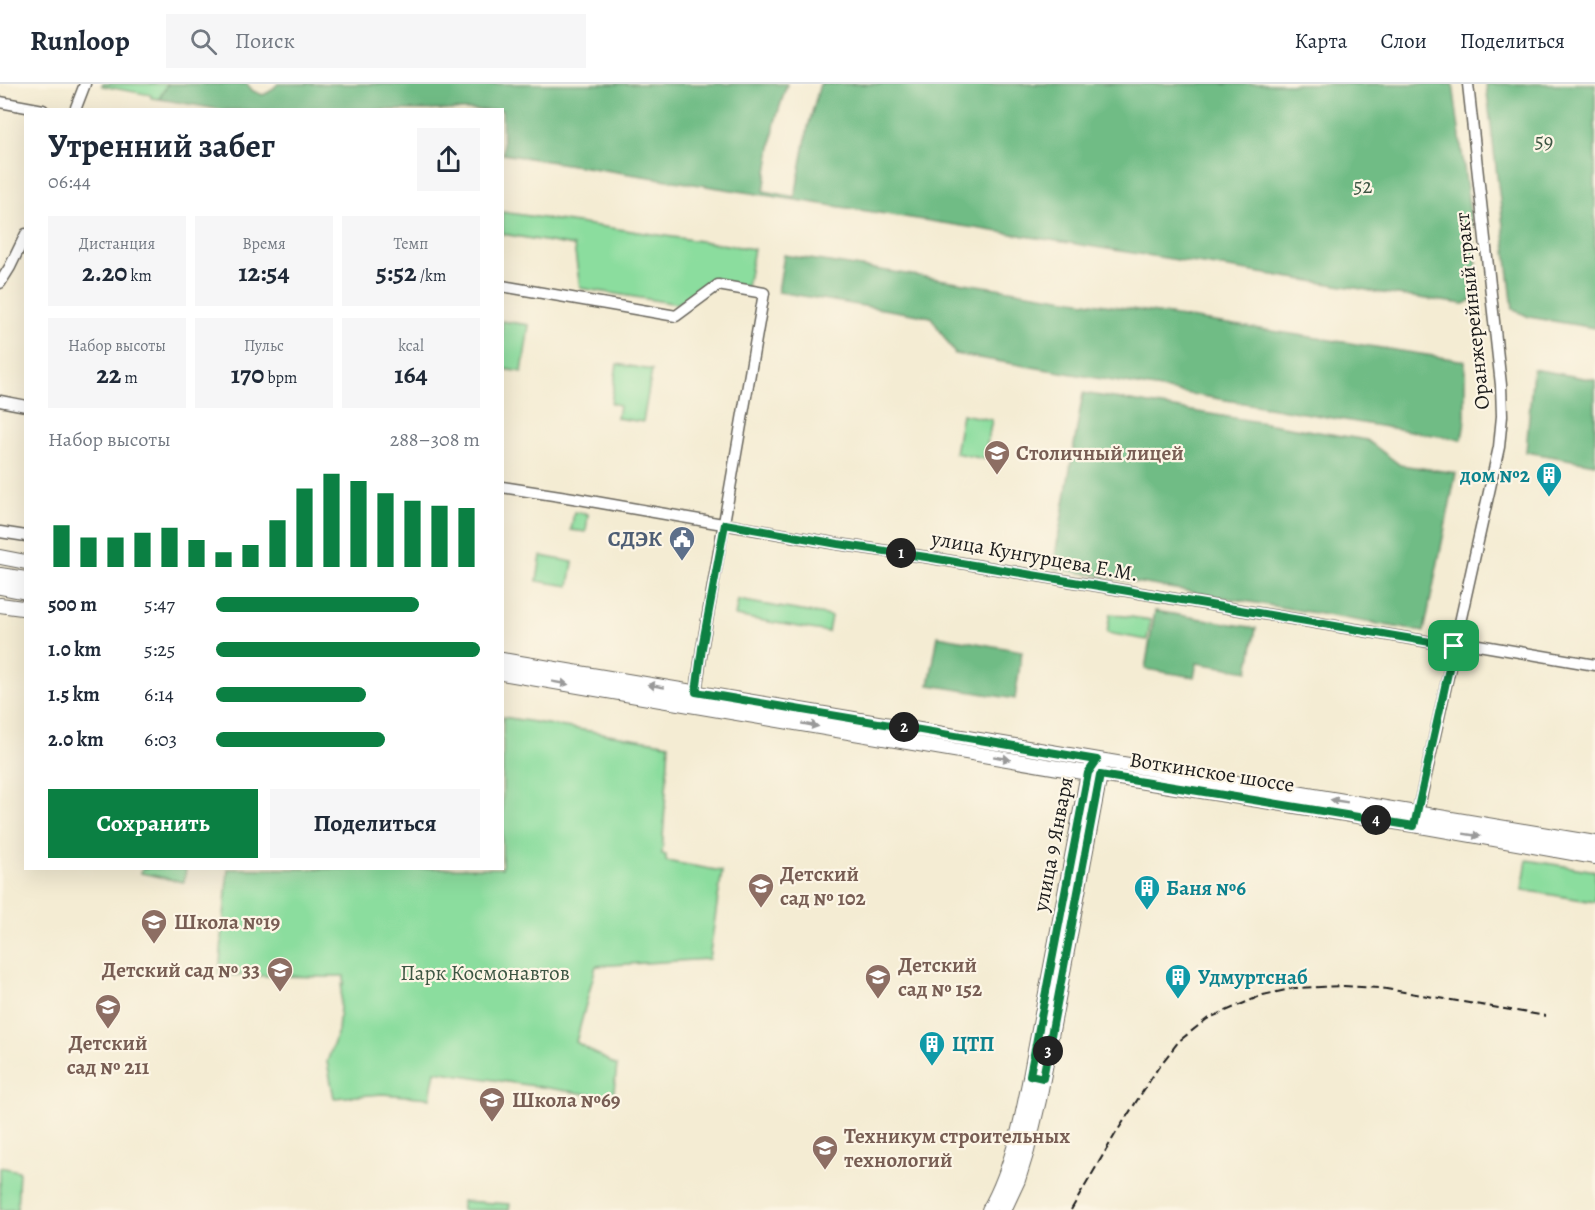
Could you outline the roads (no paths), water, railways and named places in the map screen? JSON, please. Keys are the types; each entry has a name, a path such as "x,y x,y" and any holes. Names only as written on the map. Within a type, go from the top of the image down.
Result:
{"main road":[{"path":"0,557 24,562"},
{"path":"0,575 24,579"},
{"path":"0,587 24,592"},
{"path":"0,606 24,607"},
{"name":"Воткинское шоссе","path":"504,660 1097,760 1595,856"},
{"name":"Воткинское шоссе","path":"504,673 1094,774 1595,843"},
{"name":"улица 9 Января","path":"1004,1210 1018,1180 1027,1151 1037,1077 1097,760"},
{"name":"улица 9 Января","path":"989,1210 1005,1175 1037,1077"}],"street":[{"path":"76,108 85,84"},
{"name":"Оранжерейный тракт","path":"1416,820 1499,447 1502,416 1501,385 1468,84"},
{"path":"0,102 32,108"},
{"path":"0,283 24,238"},
{"path":"504,286 676,316 718,285 764,293 696,692"},
{"path":"0,401 24,406"},
{"name":"улица Кунгурцева Е.М.","path":"504,487 838,544 1595,665"},
{"path":"0,532 24,536"}],"railway":[{"path":"1071,1210 1116,1133 1158,1068 1179,1041 1207,1019 1263,995 1295,988 1344,986 1381,988 1546,1016"}],"place":[{"name":"Столичный лицей","path":"997,476"},
{"name":"дом №2","path":"1549,498"},
{"name":"СДЭК","path":"682,562"},
{"name":"Детский сад № 102","path":"761,909"},
{"name":"Баня №6","path":"1147,911"},
{"name":"Школа №19","path":"154,945"},
{"name":"Детский сад № 33","path":"280,993"},
{"name":"Детский сад № 152","path":"878,1000"},
{"name":"Удмуртснаб","path":"1178,1000"},
{"name":"Детский сад № 211","path":"108,1030"},
{"name":"ЦТП","path":"932,1067"},
{"name":"Школа №69","path":"492,1123"},
{"name":"Техникум строительных технологий","path":"825,1171"}],"park label":[{"name":"59","path":"1544,141"},
{"name":"52","path":"1363,186"},
{"name":"Парк Космонавтов","path":"485,973"}]}
